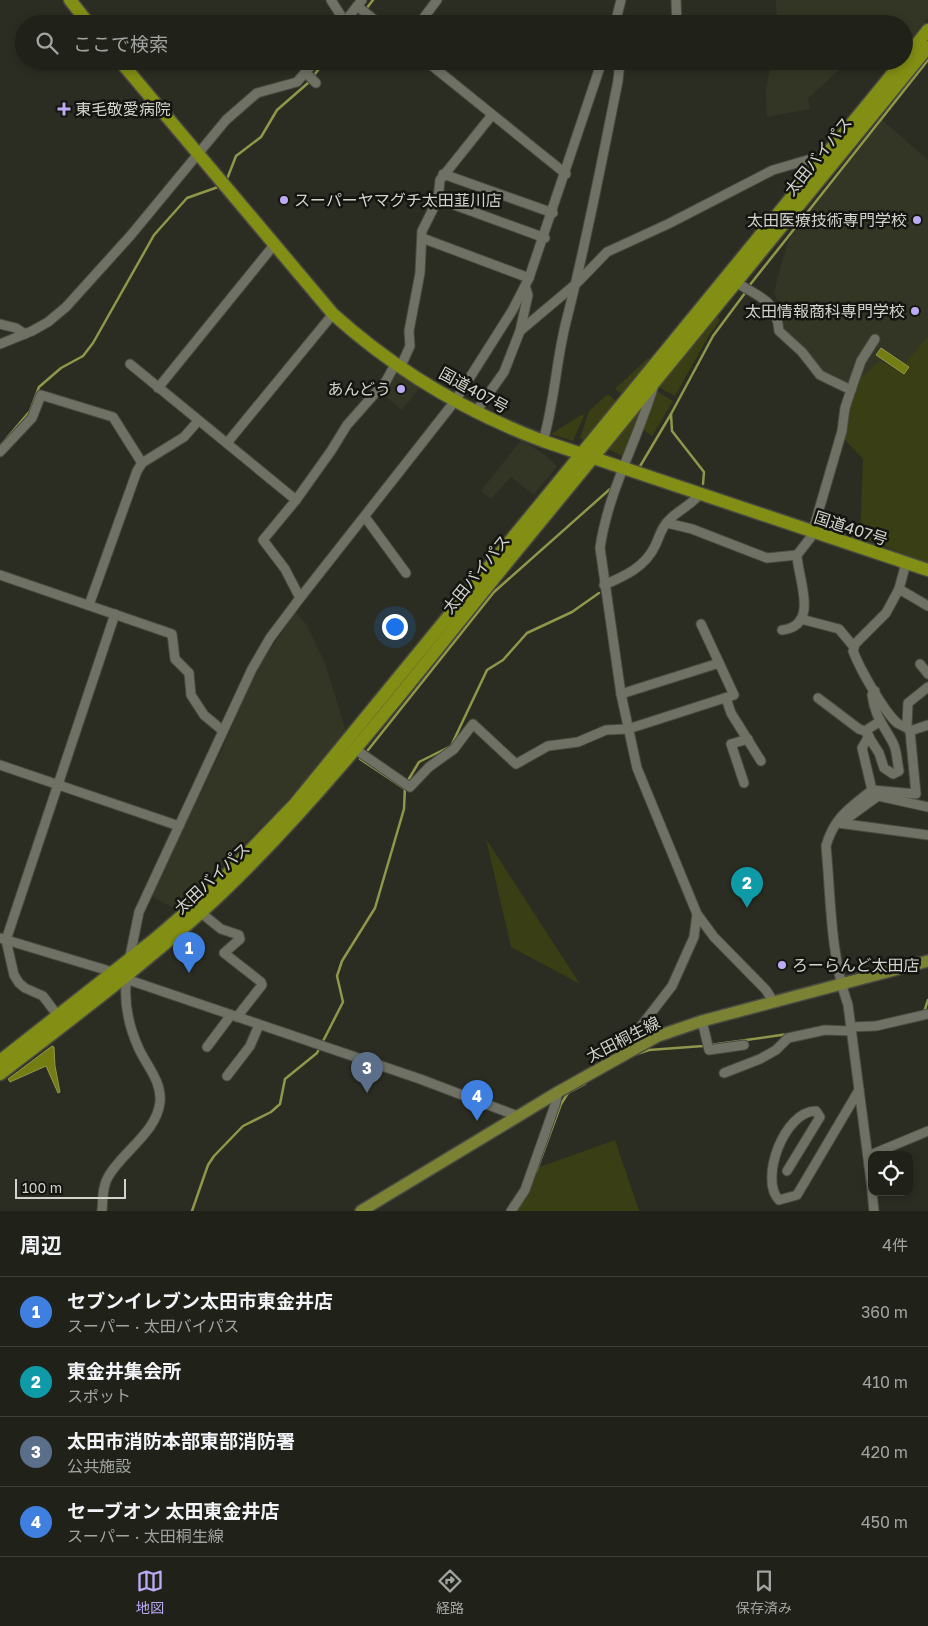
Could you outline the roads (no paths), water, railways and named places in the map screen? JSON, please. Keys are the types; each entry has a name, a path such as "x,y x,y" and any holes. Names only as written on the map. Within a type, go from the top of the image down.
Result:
{"highway":[{"path":"70,0 82,15"},
{"name":"太田バイパス","path":"913,49 928,30"},
{"name":"太田バイパス","path":"913,65 928,47"},
{"name":"国道407号","path":"128,70 333,314 366,343 455,401 497,424 542,441 928,570"},
{"name":"太田バイパス","path":"0,1061 58,1016 122,976 130,959 214,888 294,805 896,70"},
{"name":"太田バイパス","path":"0,1074 200,912 278,836 355,749 594,459 909,70"}],"main road":[{"name":"太田桐生線","path":"361,1211 558,1092 658,1036 702,1021 773,1001 928,961"}],"street":[{"path":"331,0 339,15"},
{"path":"425,15 437,0"},
{"path":"619,15 622,0"},
{"path":"676,0 677,15"},
{"path":"351,15 360,5 369,15"},
{"path":"0,344 48,322 66,307 226,120 257,93 292,85 308,75 310,70"},
{"path":"437,70 566,174"},
{"path":"130,959 139,912 222,730 252,669 270,638 455,401 530,278 545,238 599,70"},
{"path":"542,441 551,415 565,325 577,283 619,70"},
{"path":"308,75 316,83"},
{"path":"300,598 285,569 262,540 296,500 331,451 347,424 375,396 410,346 409,330 420,273 422,231 438,199 440,180 492,115"},
{"path":"520,331 577,283 607,252 668,224 761,175 781,167 811,159 822,162"},
{"path":"443,174 553,213"},
{"path":"438,199 545,238"},
{"path":"422,238 530,278"},
{"path":"158,388 274,245"},
{"path":"736,282 747,291 768,300 778,316 779,331 797,347 820,375 851,390"},
{"path":"475,413 504,372 520,331 528,295 525,286"},
{"path":"227,443 333,314"},
{"path":"0,324 16,328 24,334"},
{"path":"782,630 792,628 801,619 804,588 797,555 812,532 842,431 845,408 861,361 875,339"},
{"path":"130,364 296,500"},
{"path":"655,383 624,469 617,483 602,532 600,548 621,694 637,768 697,914 714,937 766,990 773,1001"},
{"path":"0,452 32,418 41,395 113,417 142,464"},
{"path":"89,605 136,471 142,464 174,445 198,421"},
{"path":"604,585 628,575 639,566 656,545 659,533 667,523 700,494"},
{"path":"364,517 406,573"},
{"path":"667,523 692,529 767,558 797,555"},
{"path":"854,647 886,613 899,589 906,563"},
{"path":"0,575 172,634 175,659 189,673 191,695 204,715 222,730"},
{"path":"899,589 928,606"},
{"path":"58,1016 43,996 25,988 19,983 14,975 2,941 58,785 115,614"},
{"path":"801,619 839,629 854,647 856,659 875,691 898,723 909,729 928,726"},
{"path":"355,749 410,787 429,767 454,749 473,724 516,764 548,746 578,742 606,730 628,729 734,695 700,624"},
{"path":"621,694 719,663"},
{"path":"920,664 928,674"},
{"path":"868,1156 848,1005 836,960 826,846 830,829 872,790 916,794 908,703 928,687"},
{"path":"818,698 867,734 879,753 884,768 888,773 893,774 899,771 894,744 879,722 872,695 875,691"},
{"path":"726,698 731,713 761,760"},
{"path":"872,790 862,748 867,734 879,722"},
{"path":"744,782 731,744 748,739"},
{"path":"0,765 179,826"},
{"path":"837,823 878,796 928,807"},
{"path":"837,823 928,834"},
{"path":"200,912 221,929 239,935 240,939 224,953 261,982 262,985 207,1047"},
{"path":"642,1044 636,1035 638,1030 676,978 694,936 697,914"},
{"path":"2,941 122,976 259,1025 420,1079 515,1115"},
{"path":"102,1211 104,1189 109,1176 154,1120 160,1103 158,1084 139,1048 128,1020 122,976"},
{"path":"724,1073 760,1059 776,1050 788,1038 825,1030 876,1026 928,1014"},
{"path":"702,1021 709,1050 744,1045"},
{"path":"227,1076 250,1046 259,1025"},
{"path":"787,1171 820,1118 816,1110 808,1111 798,1117 780,1143 773,1182 775,1196 779,1200 796,1196 859,1090"},
{"path":"512,1211 525,1190 558,1092"},
{"path":"880,1151 928,1131"},
{"path":"872,1196 874,1211"}],"waterway":[{"path":"366,9 373,0"},
{"path":"749,286 928,60"},
{"path":"227,179 236,156 261,137 277,110 308,83 318,70"},
{"path":"1,445 30,411 39,387 61,368 83,356 93,343 154,235 187,198 218,187"},
{"path":"639,468 671,414 713,336 745,293"},
{"path":"671,414 672,431 704,472 703,484"},
{"path":"368,750 494,592 610,489"},
{"path":"407,782 419,762 451,746 487,670 503,660 527,633 572,612 599,593"},
{"path":"360,759 405,789"},
{"path":"192,1211 208,1165 214,1156 243,1126 271,1112 280,1104 285,1079 317,1053 343,1002 337,976 342,961 375,908 404,809 405,787"},
{"path":"924,1012 928,1000"},
{"path":"637,1054 649,1050 703,1046 788,1034"},
{"path":"536,1172 561,1104 568,1093 585,1084"},
{"path":"516,1211 523,1200"}],"place":[{"name":"東毛敬愛病院","path":"64,109"},
{"name":"スーパーヤマグチ太田韮川店","path":"284,200"},
{"name":"太田医療技術専門学校","path":"917,220"},
{"name":"太田情報商科専門学校","path":"915,311"},
{"name":"あんどう","path":"401,389"},
{"name":"東金井集会所","path":"747,908"},
{"name":"ろーらんど太田店","path":"782,965"},
{"name":"セブンイレブン太田市東金井店","path":"189,973"},
{"name":"太田市消防本部東部消防署","path":"367,1093"},
{"name":"セーブオン 太田東金井店","path":"477,1121"}]}
